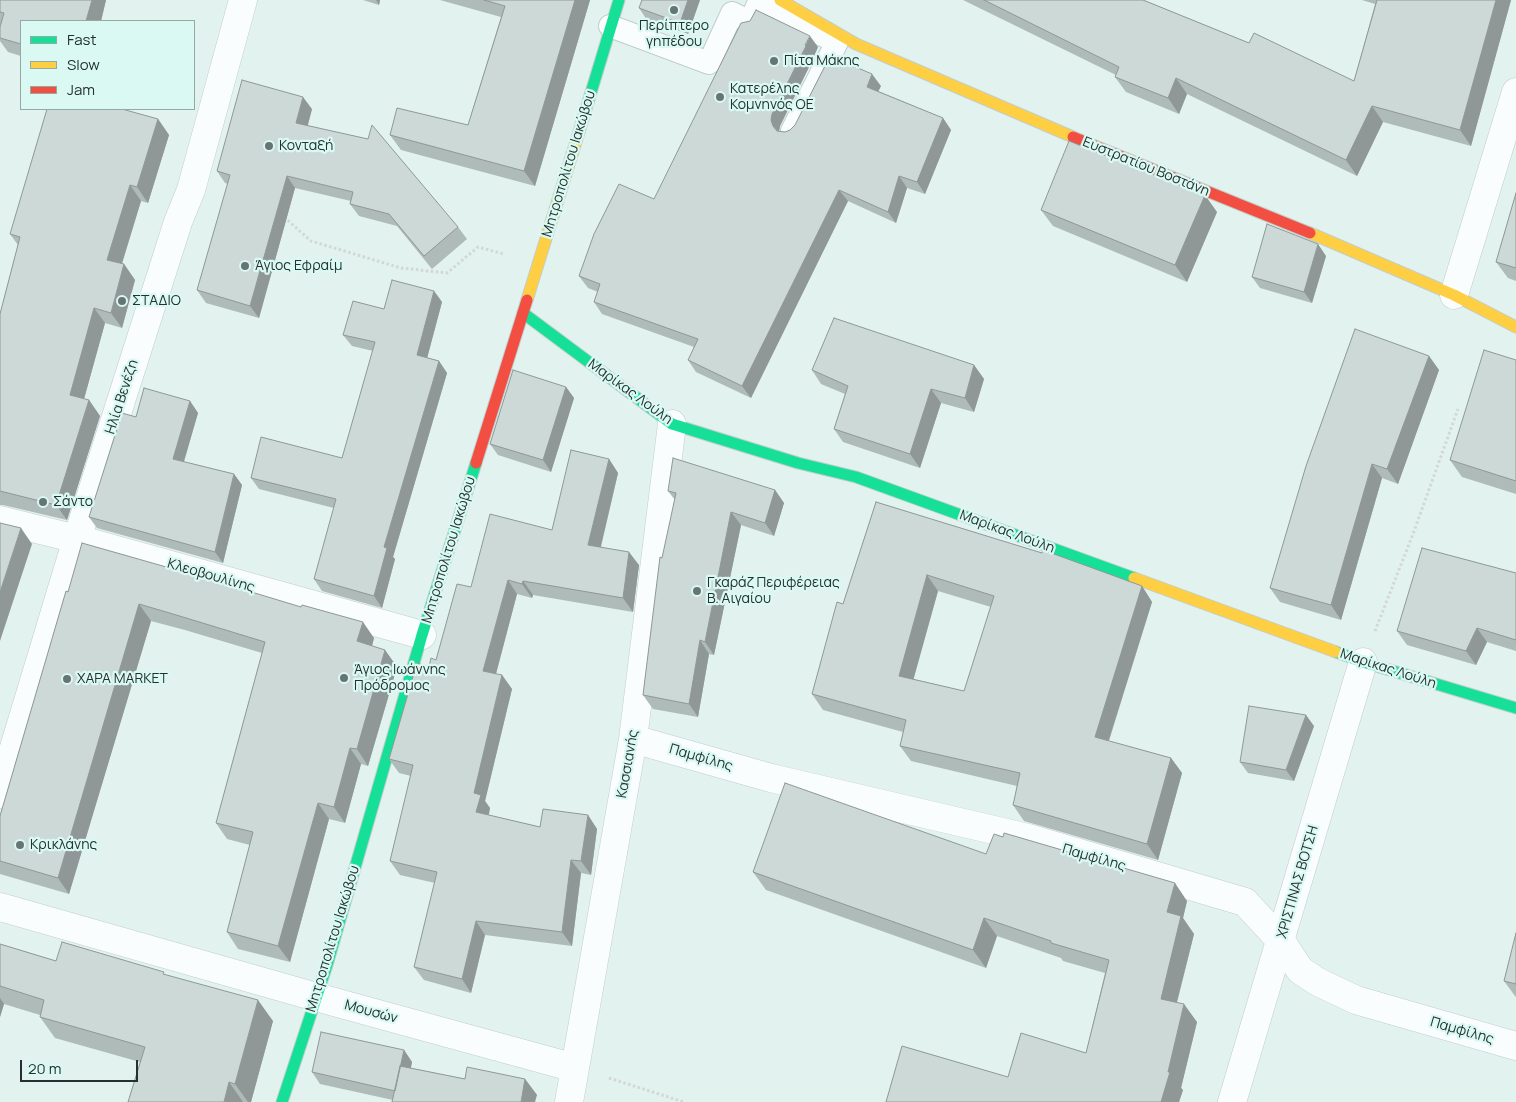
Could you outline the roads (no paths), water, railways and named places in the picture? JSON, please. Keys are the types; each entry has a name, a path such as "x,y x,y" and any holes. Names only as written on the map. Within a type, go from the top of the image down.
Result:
{"street":[{"name":"Ηλία Βενέζη","path":"0,794 78,538 178,222 191,190 243,0"},
{"name":"Μητροπολίτου Ιακώβου","path":"282,1102 327,965 422,634 619,0"},
{"name":"Ευστρατίου Βοστάνη","path":"780,0 856,44 1054,130 1350,249 1454,295 1516,327"},
{"path":"1454,295 1516,92"},
{"name":"Μαρίκας Λούλη","path":"523,312 672,424 798,463 856,478 1363,662 1516,708"},
{"name":"Κασσιανής","path":"569,1102 633,739 672,424"},
{"name":"Κλεοβουλίνης","path":"0,520 78,538 422,634"},
{"name":"ΧΡΙΣΤΙΝΑΣ ΒΟΤΣΗ","path":"1232,1102 1363,662"},
{"name":"Παμφίλης","path":"633,739 771,778 1028,838 1245,902 1281,942 1300,970 1318,982 1356,1000 1516,1046"},
{"name":"Μουσών","path":"0,907 575,1068"}],"lane":[{"path":"610,26 709,63 732,13 750,22 758,4 836,42 792,131"}],"place":[{"name":"Περίπτερο γηπέδου","path":"674,10"},
{"name":"Πίτα Μάκης","path":"774,61"},
{"name":"Κατερέλης Κομνηνός ΟΕ","path":"720,97"},
{"name":"Κονταξή","path":"269,146"},
{"name":"Άγιος Εφραίμ","path":"245,266"},
{"name":"ΣΤΑΔΙΟ","path":"122,301"},
{"name":"Σάντο","path":"43,502"},
{"name":"Γκαράζ Περιφέρειας Β. Αιγαίου","path":"697,591"},
{"name":"Άγιος Ιωάννης Πρόδρομος","path":"344,678"},
{"name":"XAPA MARKET","path":"67,679"},
{"name":"Κρικλάνης","path":"20,845"}]}
